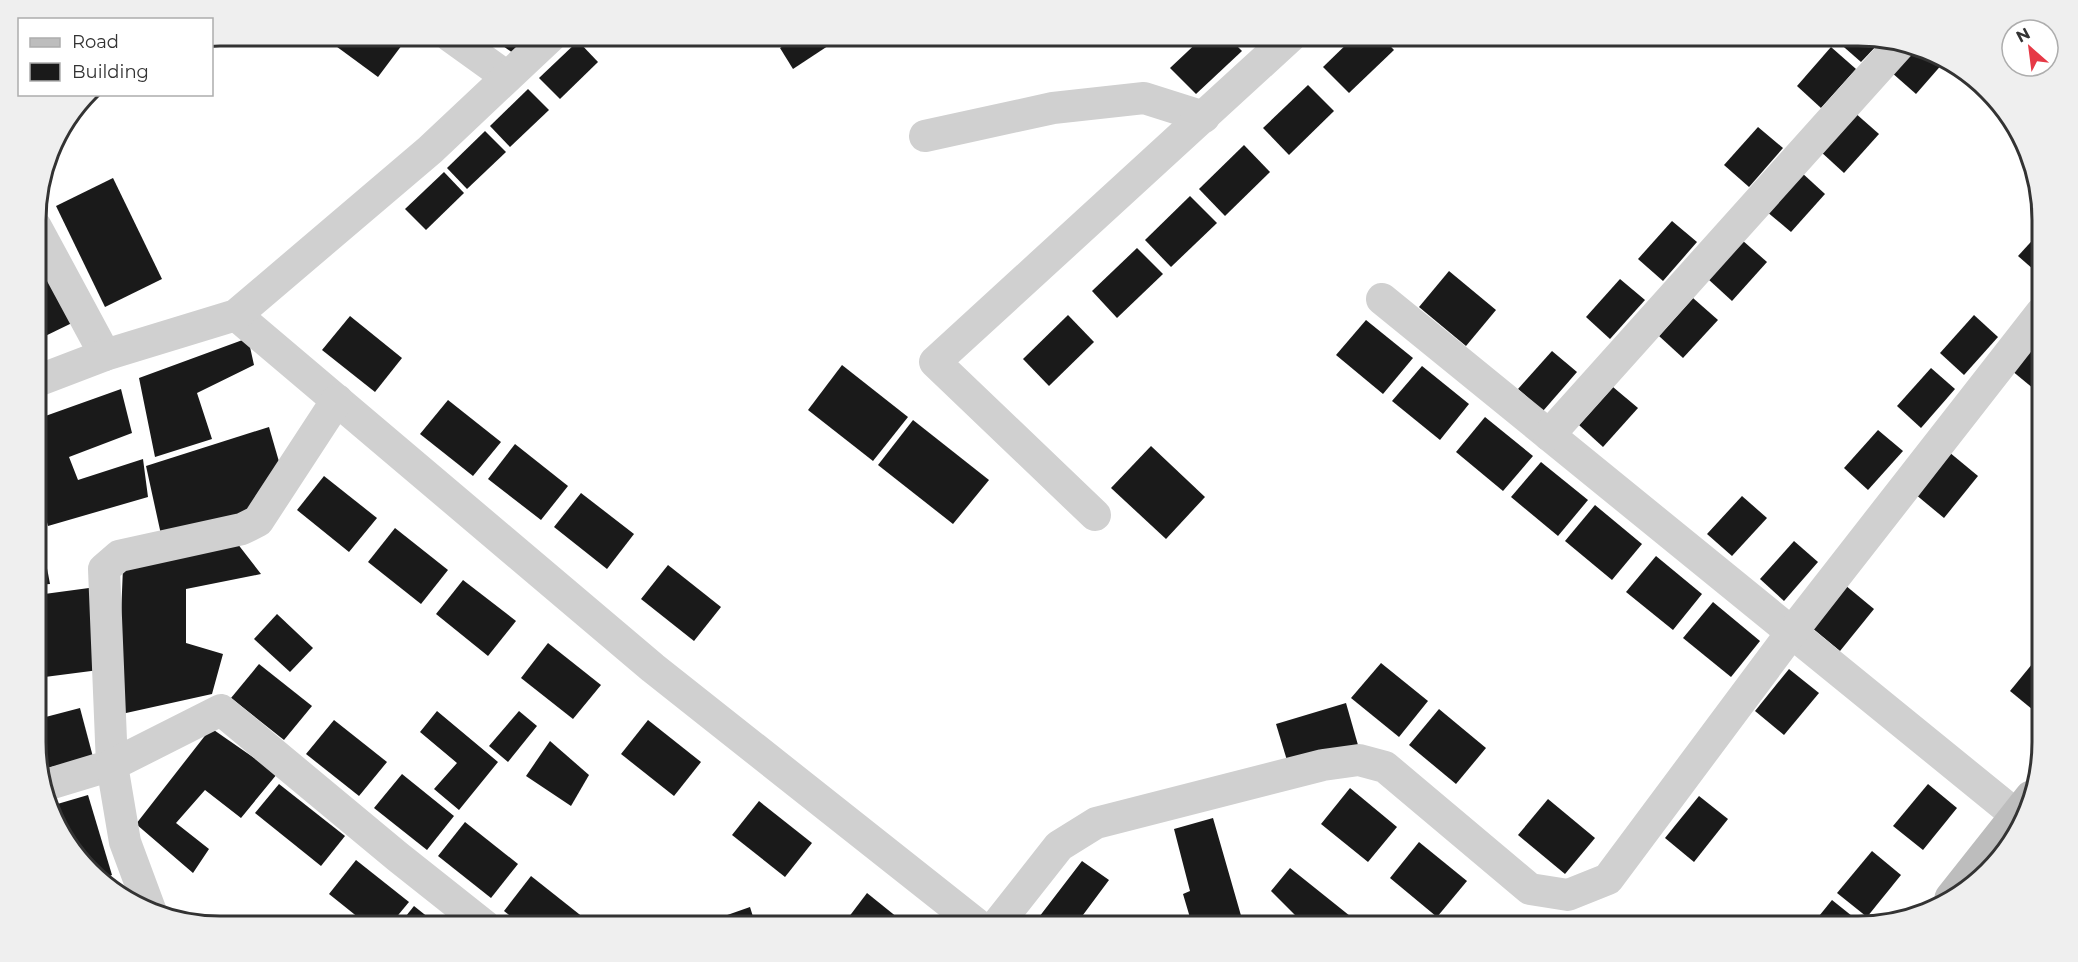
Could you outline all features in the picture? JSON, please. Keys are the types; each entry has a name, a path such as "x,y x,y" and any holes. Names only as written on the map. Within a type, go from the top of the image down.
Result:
{"main road":[{"path":"1971,872 2008,829"}],"street":[{"path":"1095,516 935,362 1280,46"},
{"path":"465,47 507,77"},
{"path":"47,377 105,355 236,315 430,150 539,47"},
{"path":"1550,435 1894,51"},
{"path":"925,136 1053,108 1144,98 1204,117"},
{"path":"47,246 105,355"},
{"path":"1382,299 1792,632 2018,807"},
{"path":"236,315 653,668 966,916"},
{"path":"1004,916 1059,846 1096,823 1323,765 1359,760 1385,767 1530,889 1568,895 1608,879 1792,632 2032,325"},
{"path":"146,898 125,842 112,765 104,569 119,556 242,529 258,521 337,400"},
{"path":"51,783 112,765 221,710 472,916"}],"building":[{"path":"1193,46 1237,46 1242,51 1196,94 1170,68"},
{"path":"1344,46 1391,46 1394,50 1349,93 1323,67"},
{"path":"1843,46 1875,48 1861,62"},
{"path":"337,47 401,47 378,77"},
{"path":"504,47 518,47 513,53"},
{"path":"572,47 583,47 598,62 560,99 539,78"},
{"path":"782,47 827,47 793,69 780,48"},
{"path":"1831,47 1856,69 1821,108 1797,86"},
{"path":"1907,54 1939,67 1916,94 1891,72"},
{"path":"1308,85 1334,111 1289,155 1263,128"},
{"path":"528,89 549,110 510,147 490,126"},
{"path":"1854,112 1879,134 1844,173 1820,151"},
{"path":"1758,127 1783,148 1749,187 1724,165"},
{"path":"485,131 506,152 467,189 447,168"},
{"path":"1244,145 1270,172 1225,216 1199,189"},
{"path":"444,172 464,193 426,230 405,209"},
{"path":"1801,172 1825,194 1791,232 1766,211"},
{"path":"113,178 162,279 105,307 56,206"},
{"path":"1190,196 1217,223 1171,267 1145,240"},
{"path":"1672,221 1697,242 1663,281 1638,259"},
{"path":"1742,240 1767,262 1732,301 1708,279"},
{"path":"2032,241 2032,268 2018,256"},
{"path":"1137,248 1163,274 1117,318 1092,291"},
{"path":"47,269 72,323 47,335"},
{"path":"1449,271 1496,310 1466,346 1419,307"},
{"path":"1620,279 1645,300 1610,339 1586,317"},
{"path":"1693,298 1718,320 1683,358 1659,336"},
{"path":"1068,315 1094,342 1049,386 1023,359"},
{"path":"1974,315 1998,337 1964,375 1940,353"},
{"path":"350,316 402,358 375,392 322,350"},
{"path":"1366,320 1413,358 1383,394 1336,355"},
{"path":"248,338 254,365 197,393 212,439 155,457 139,378"},
{"path":"2032,344 2032,387 2011,370"},
{"path":"1552,351 1577,372 1543,411 1518,389"},
{"path":"842,365 908,417 873,461 808,410"},
{"path":"1422,366 1469,404 1440,440 1392,401"},
{"path":"1931,368 1955,389 1921,428 1897,406"},
{"path":"1613,387 1638,408 1603,447 1579,425"},
{"path":"121,389 132,433 69,457 78,480 143,459 148,497 48,526 47,416"},
{"path":"448,400 501,442 473,476 420,434"},
{"path":"1485,417 1533,456 1503,491 1456,452"},
{"path":"913,420 989,480 953,524 878,465"},
{"path":"269,427 282,472 254,516 162,539 146,466"},
{"path":"1878,430 1903,451 1868,490 1844,468"},
{"path":"515,444 568,486 541,520 488,479"},
{"path":"1151,446 1205,497 1166,539 1111,488"},
{"path":"1949,452 1978,476 1944,518 1915,494"},
{"path":"1541,462 1588,500 1558,536 1511,497"},
{"path":"324,476 377,518 349,552 297,510"},
{"path":"581,493 634,534 607,569 554,527"},
{"path":"1742,496 1767,518 1732,556 1707,534"},
{"path":"1595,505 1642,544 1612,580 1565,541"},
{"path":"395,528 448,570 421,604 368,562"},
{"path":"1794,541 1818,562 1784,601 1760,579"},
{"path":"237,543 261,574 186,589 186,643 223,654 212,694 117,715 123,567"},
{"path":"1656,556 1702,594 1673,630 1626,592"},
{"path":"46,565 50,584 46,584"},
{"path":"668,565 721,607 694,641 641,599"},
{"path":"463,580 516,621 488,656 436,614"},
{"path":"1845,585 1874,609 1840,651 1811,627"},
{"path":"89,588 99,670 46,677 46,594"},
{"path":"1713,602 1760,641 1731,677 1683,638"},
{"path":"277,614 313,648 290,672 254,639"},
{"path":"548,643 601,685 573,719 521,678"},
{"path":"1381,663 1428,701 1399,737 1351,698"},
{"path":"259,664 312,706 284,740 231,698"},
{"path":"2032,664 2032,709 2010,691"},
{"path":"1789,669 1819,693 1784,735 1755,711"},
{"path":"1346,703 1358,745 1289,767 1276,724"},
{"path":"80,708 93,757 49,768 46,717"},
{"path":"1439,709 1486,748 1456,784 1409,745"},
{"path":"437,711 498,762 459,810 434,789 457,763 420,732"},
{"path":"519,711 537,726 508,762 489,746"},
{"path":"334,720 387,762 359,796 306,754"},
{"path":"648,720 701,762 674,796 621,754"},
{"path":"211,728 277,774 241,818 205,790 176,823 209,849 193,873 136,824"},
{"path":"550,741 589,775 571,806 526,776"},
{"path":"402,774 454,816 427,850 374,808"},
{"path":"279,784 345,836 321,866 255,813"},
{"path":"1928,784 1957,808 1923,850 1893,826"},
{"path":"1350,788 1397,827 1368,862 1321,824"},
{"path":"88,795 112,875 110,876 97,865 82,848 58,804"},
{"path":"1699,796 1728,819 1694,862 1665,838"},
{"path":"1548,799 1595,838 1565,874 1518,835"},
{"path":"759,801 812,843 785,877 732,835"},
{"path":"1213,818 1241,915 1189,915 1183,894 1190,891 1174,829"},
{"path":"465,822 518,864 491,898 438,856"},
{"path":"1419,842 1467,881 1438,915 1435,915 1390,878"},
{"path":"1872,851 1901,875 1869,915 1865,915 1837,893"},
{"path":"356,860 409,902 397,916 356,916 329,894"},
{"path":"1082,861 1109,880 1083,915 1040,916"},
{"path":"1290,868 1349,915 1295,915 1271,891"},
{"path":"531,876 581,916 510,916 504,911"},
{"path":"867,893 895,916 850,916"},
{"path":"1832,900 1851,915 1820,915"},
{"path":"414,906 426,916 406,916"},
{"path":"750,907 753,916 725,916"}]}
